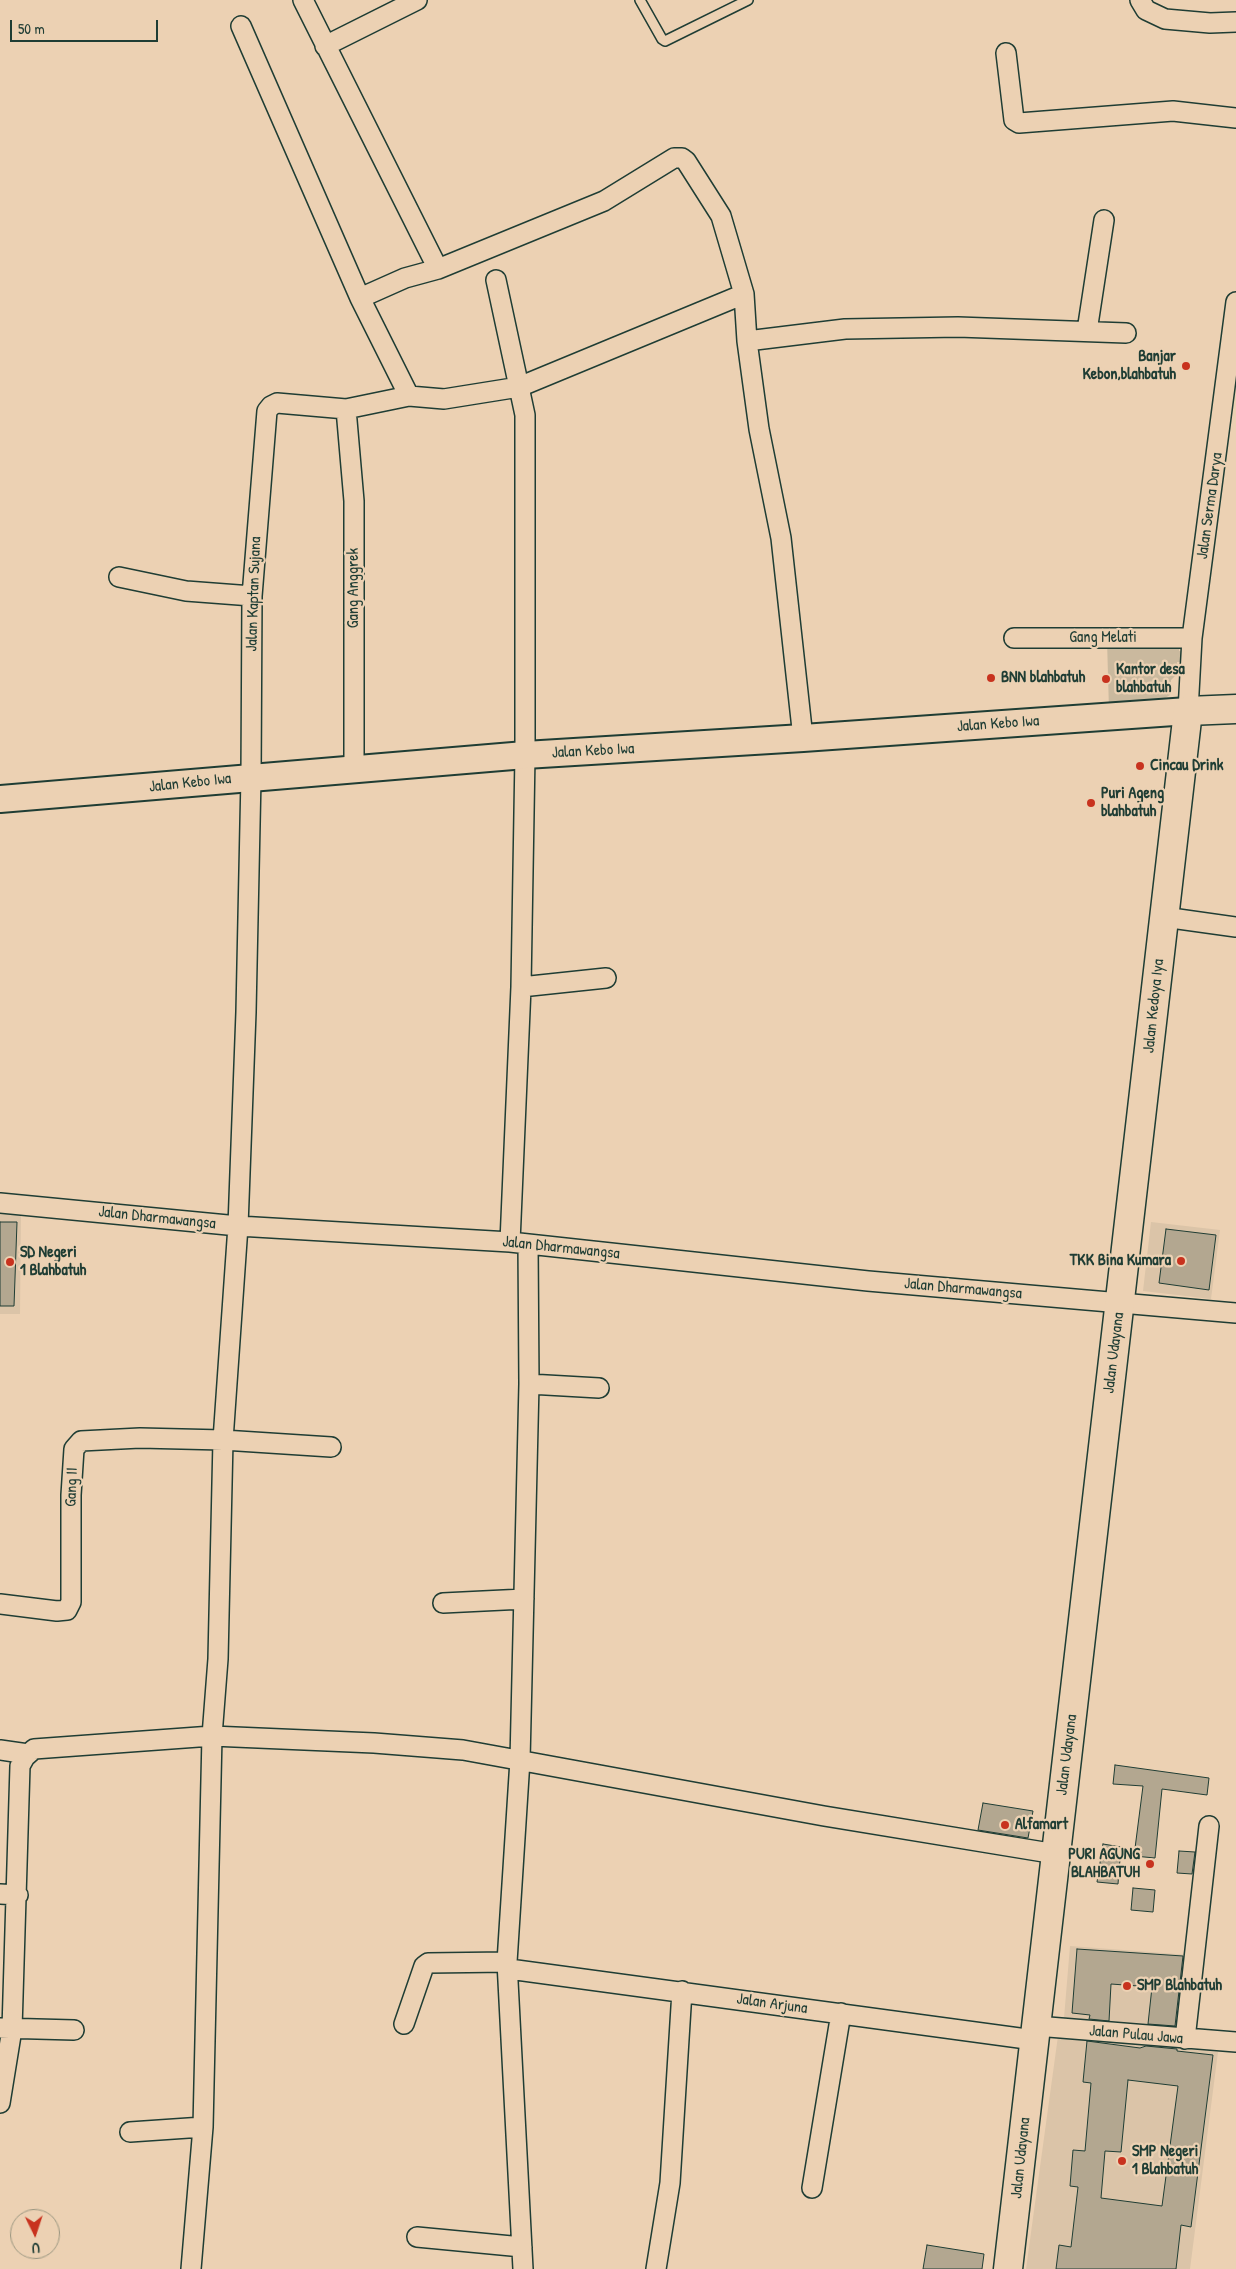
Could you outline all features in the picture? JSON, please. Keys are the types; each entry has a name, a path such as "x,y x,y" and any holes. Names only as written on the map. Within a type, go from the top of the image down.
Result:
{"highway":[{"path":"1188,711 1236,709"},
{"name":"Jalan Kedoya Iya","path":"1120,1302 1188,711"},
{"name":"Jalan Udayana","path":"1008,2269 1120,1302"}],"main road":[{"name":"Jalan Kebo Iwa","path":"0,799 75,795 251,777 526,755 1188,711"}],"street":[{"path":"303,0 438,269"},
{"path":"325,46 417,0"},
{"path":"1140,0 1146,10 1166,20 1210,23 1236,22"},
{"path":"241,26 360,298 410,396"},
{"path":"1006,53 1014,120 1019,123 1174,110 1236,118"},
{"path":"360,298 405,278 438,269 604,201 674,158 682,158 721,216 744,294 747,341 762,442 781,538 803,738"},
{"path":"1087,332 1104,220"},
{"path":"496,280 521,395 526,755 521,987 519,1243 529,1384 520,1760 508,1965 523,2269"},
{"path":"346,409 410,396 444,399 521,395 744,294"},
{"name":"Jalan Serma Darya","path":"1188,711 1192,638 1232,364 1236,302"},
{"path":"747,341 845,329 958,328 1126,333"},
{"name":"Jalan Kaptan Sujana","path":"191,2269 203,2127 212,1736 218,1658 224,1440 238,1226 246,1012 251,777 252,596 267,411 277,403 346,409"},
{"name":"Gang Anggrek","path":"346,409 354,501 354,768"},
{"path":"119,577 186,591 252,596"},
{"name":"Gang Melati","path":"1014,638 1192,638"},
{"path":"1164,917 1236,927"},
{"path":"521,987 606,978"},
{"name":"Jalan Dharmawangsa","path":"0,1202 238,1226 519,1243 868,1281 1236,1313"},
{"path":"529,1384 599,1388"},
{"name":"Gang II","path":"0,1604 57,1611 67,1610 71,1602 71,1495 74,1450 81,1441 140,1438 224,1440"},
{"path":"224,1440 331,1448"},
{"path":"443,1603 524,1599"},
{"path":"0,2103 8,1971 8,1837 20,1766 34,1749 212,1736 374,1743 463,1750 824,1816 1056,1854"},
{"path":"0,1750 28,1754"},
{"path":"1185,2039 1209,1826"},
{"name":"Jalan Arjuna","path":"404,2024 424,1966 428,1962 508,1965 841,2013 1035,2033"},
{"path":"656,2269 670,2183 682,1991"},
{"path":"812,2188 841,2013"},
{"path":"6,2028 74,2030"},
{"name":"Jalan Pulau Jawa","path":"1035,2033 1236,2042"},
{"path":"130,2132 203,2127"},
{"path":"417,2237 522,2247"}],"lane":[{"path":"640,0 662,39 665,41 748,0"}],"shaded area":[{"path":"1107,640 1180,640 1179,651 1185,652 1185,662 1177,662 1178,673 1171,680 1170,695 1152,706 1109,710"},
{"name":"SD Negeri 1 Blahbatuh","path":"0,1209 21,1211 20,1314 0,1314"},
{"name":"TKK Bina Kumara","path":"1151,1222 1220,1230 1211,1299 1143,1291"},
{"name":"SMP Blahbatuh","path":"1070,1946 1190,1955 1184,2026 1064,2018"},
{"name":"SMP Negeri 1 Blahbatuh","path":"1058,2036 1218,2052 1190,2269 1026,2269"}],"building":[{"name":"SD Negeri 1 Blahbatuh","path":"0,1222 17,1222 14,1306 0,1306"},
{"path":"1166,1229 1216,1235 1209,1290 1159,1283"},
{"path":"1115,1765 1209,1778 1207,1795 1162,1789 1155,1858 1134,1856 1143,1786 1113,1784"},
{"name":"Alfamart","path":"983,1803 1033,1811 1028,1838 978,1830"},
{"path":"1103,1844 1121,1847 1118,1884 1097,1882"},
{"path":"1179,1851 1195,1852 1192,1874 1177,1873"},
{"path":"1133,1888 1155,1890 1153,1912 1131,1910"},
{"name":"SMP Blahbatuh","path":"1077,1949 1183,1956 1175,2026 1148,2024 1152,1987 1111,1984 1109,2021 1089,2019 1090,2015 1072,2013"},
{"path":"1087,2041 1140,2048 1146,2046 1177,2049 1177,2051 1213,2055 1191,2227 1181,2225 1176,2269 1056,2269 1059,2245 1071,2247 1078,2187 1070,2186 1073,2150 1085,2151 1091,2083 1083,2082","holes":["1128,2080 1178,2086 1162,2206 1101,2198 1105,2151 1121,2152"]},
{"path":"927,2245 984,2254 982,2269 923,2269"}],"place":[{"name":"Banjar Kebon,blahbatuh","path":"1186,366"},
{"name":"BNN blahbatuh","path":"991,678"},
{"name":"Kantor desa blahbatuh","path":"1106,679"},
{"name":"Cincau Drink","path":"1140,766"},
{"name":"Puri Ageng blahbatuh","path":"1091,803"},
{"name":"TKK Bina Kumara","path":"1181,1261"},
{"name":"SD Negeri 1 Blahbatuh","path":"10,1262"},
{"name":"Alfamart","path":"1005,1825"},
{"name":"PURI AGUNG BLAHBATUH","path":"1150,1864"},
{"name":"SMP Blahbatuh","path":"1127,1986"},
{"name":"SMP Negeri 1 Blahbatuh","path":"1122,2161"}]}
